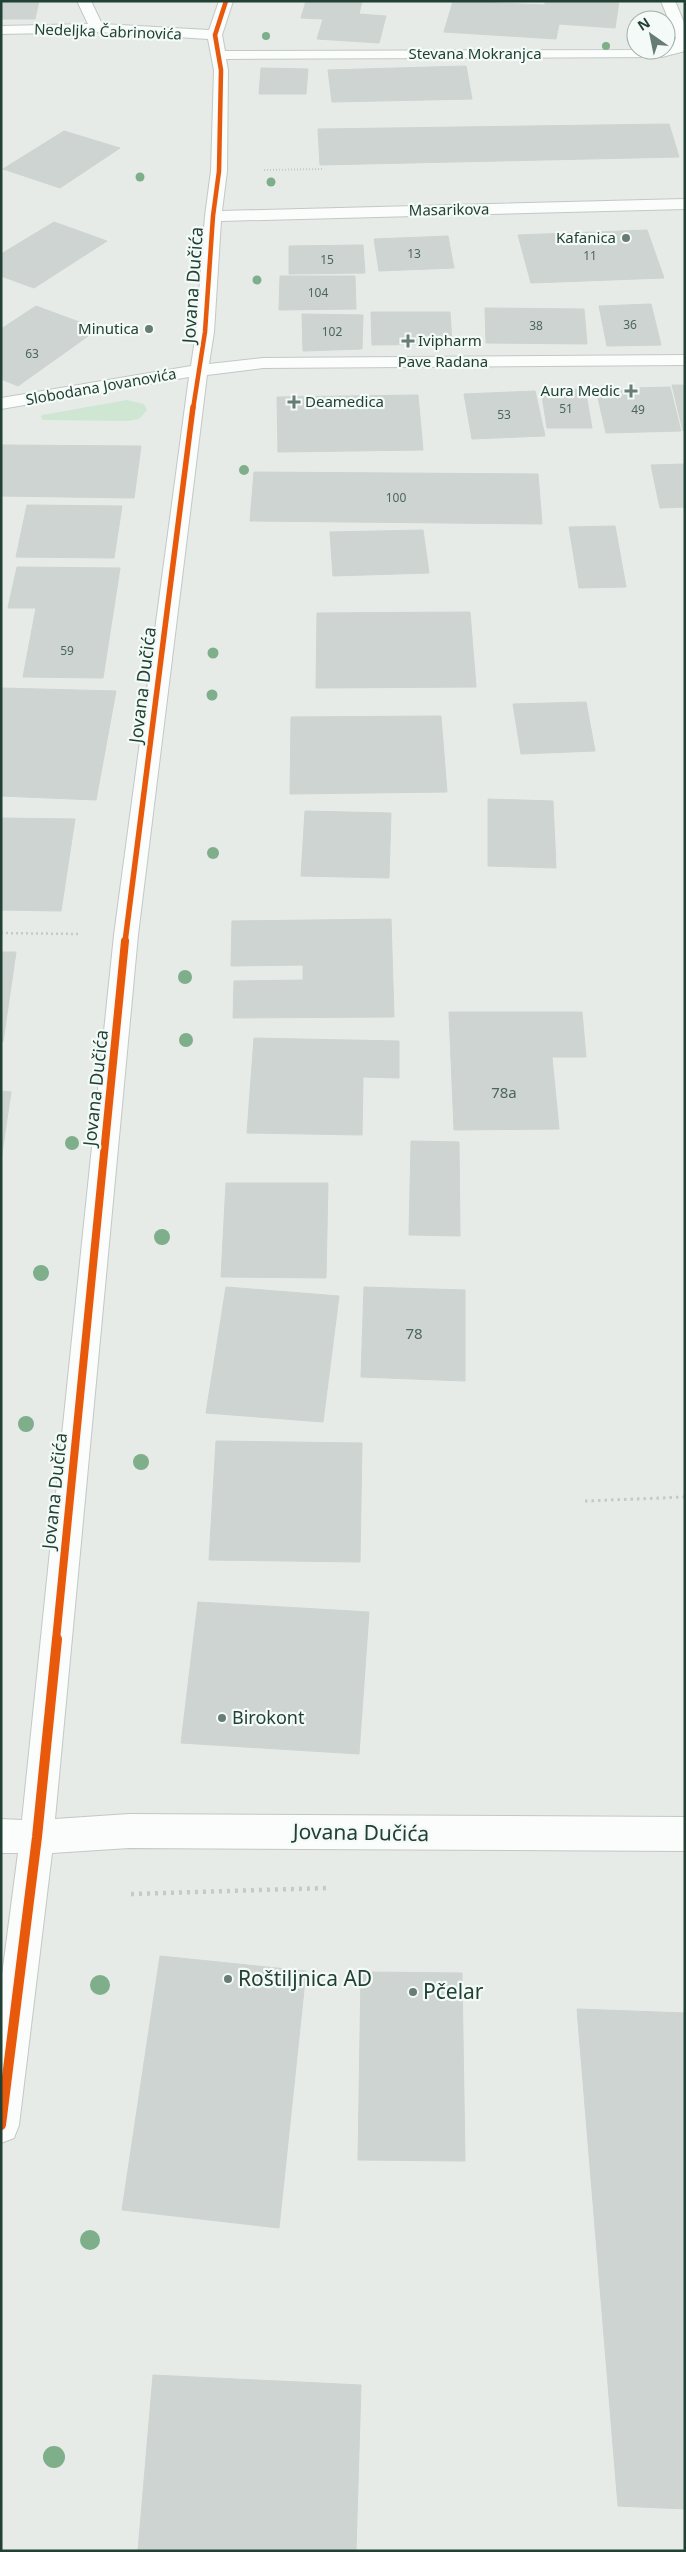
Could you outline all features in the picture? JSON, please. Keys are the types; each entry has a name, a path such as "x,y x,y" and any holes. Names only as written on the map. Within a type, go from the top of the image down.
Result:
{"street":[{"path":"84,1 97,28"},
{"name":"Jovana Dučića","path":"1,2125 36,1837 126,935 190,426 201,370 218,171 218,45 226,1"},
{"name":"Stevana Mokranjca","path":"218,45 662,54 679,49 683,38 668,1"},
{"name":"Nedeljka Čabrinovića","path":"1,30 97,28 218,45"},
{"name":"Masarikova","path":"213,216 685,204"},
{"name":"Pave Radana","path":"201,370 263,363 685,360"},
{"name":"Slobodana Jovanovića","path":"1,404 201,370"},
{"name":"Jovana Dučića","path":"36,1837 129,1831 533,1835 685,1834"},
{"path":"1,1836 36,1837"}],"path":[{"path":"218,171 323,169"},
{"path":"1,933 126,935"},
{"path":"585,1501 685,1497"}],"green space":[{"path":"127,400 144,404 147,410 139,419 128,421 43,420 41,417 42,415"}],"building":[{"path":"1,1 39,1 35,19 1,19"},
{"path":"306,1 362,1 359,14 386,16 379,43 317,39 323,19 301,18"},
{"path":"453,1 545,5 545,1 619,1 615,28 559,24 556,39 444,32"},
{"path":"466,66 472,99 332,102 328,70"},
{"path":"261,68 308,69 306,94 259,94"},
{"path":"669,124 679,157 320,165 318,129"},
{"path":"64,131 120,148 60,188 3,169"},
{"path":"54,222 107,241 34,288 1,276 1,254"},
{"path":"647,230 664,278 531,283 518,235"},
{"path":"448,236 454,268 379,271 374,239"},
{"path":"363,245 365,273 289,274 289,246"},
{"path":"280,276 355,276 356,309 279,310"},
{"path":"651,304 661,345 607,346 599,306"},
{"path":"36,306 98,329 18,386 1,379 1,329"},
{"path":"485,308 584,309 587,344 486,343"},
{"path":"371,312 450,312 452,344 372,345"},
{"path":"302,314 363,315 362,349 303,351"},
{"path":"672,385 685,385 685,431 683,431"},
{"path":"670,387 681,431 606,433 596,389"},
{"path":"541,389 585,389 592,428 547,428"},
{"path":"535,391 545,436 472,439 464,394"},
{"path":"418,395 423,450 278,452 277,397"},
{"path":"1,445 141,446 134,498 1,496"},
{"path":"685,464 685,507 660,508 651,465"},
{"path":"254,472 538,474 542,524 250,521"},
{"path":"27,505 122,506 114,558 16,557"},
{"path":"615,526 626,587 579,588 569,527"},
{"path":"423,530 429,573 333,576 330,532"},
{"path":"17,567 120,568 103,678 23,677 36,608 8,608"},
{"path":"470,612 476,687 316,688 317,613"},
{"path":"1,688 116,691 96,800 1,796"},
{"path":"586,702 595,751 521,754 513,704"},
{"path":"441,716 447,792 290,794 291,717"},
{"path":"488,799 553,801 556,868 488,866"},
{"path":"305,811 391,813 389,878 301,876"},
{"path":"1,818 75,819 61,911 1,910"},
{"path":"391,919 394,1017 233,1018 234,981 303,980 303,965 231,966 232,921"},
{"path":"1,952 16,952 3,1042 1,1042"},
{"path":"449,1012 582,1012 586,1057 552,1057 559,1129 454,1130"},
{"path":"254,1038 399,1041 399,1078 363,1077 362,1135 247,1133"},
{"path":"1,1091 11,1092 1,1160"},
{"path":"411,1141 459,1142 460,1236 409,1235"},
{"path":"226,1183 328,1183 326,1278 221,1277"},
{"path":"226,1287 339,1296 323,1422 206,1413"},
{"path":"364,1287 465,1290 465,1381 361,1377"},
{"path":"216,1441 362,1443 360,1562 209,1560"},
{"path":"198,1602 369,1612 359,1754 181,1743"},
{"path":"160,1956 306,1971 279,2228 122,2210"},
{"path":"361,1972 462,1973 465,2161 358,2160"},
{"path":"577,2009 685,2013 685,2509 618,2506"},
{"path":"153,2375 361,2385 356,2551 138,2551"}],"cycle path":[{"path":"1,2125 37,1837 126,935 190,427 205,332 213,216 219,171 221,70 215,35 226,1"}],"place":[{"name":"Kafanica","path":"626,238"},
{"name":"Minutica","path":"149,329"},
{"name":"Ivipharm","path":"408,341"},
{"name":"Aura Medic","path":"631,391"},
{"name":"Deamedica","path":"294,402"},
{"name":"Birokont","path":"222,1718"},
{"name":"Roštiljnica AD","path":"228,1979"},
{"name":"Pčelar","path":"413,1992"}]}
